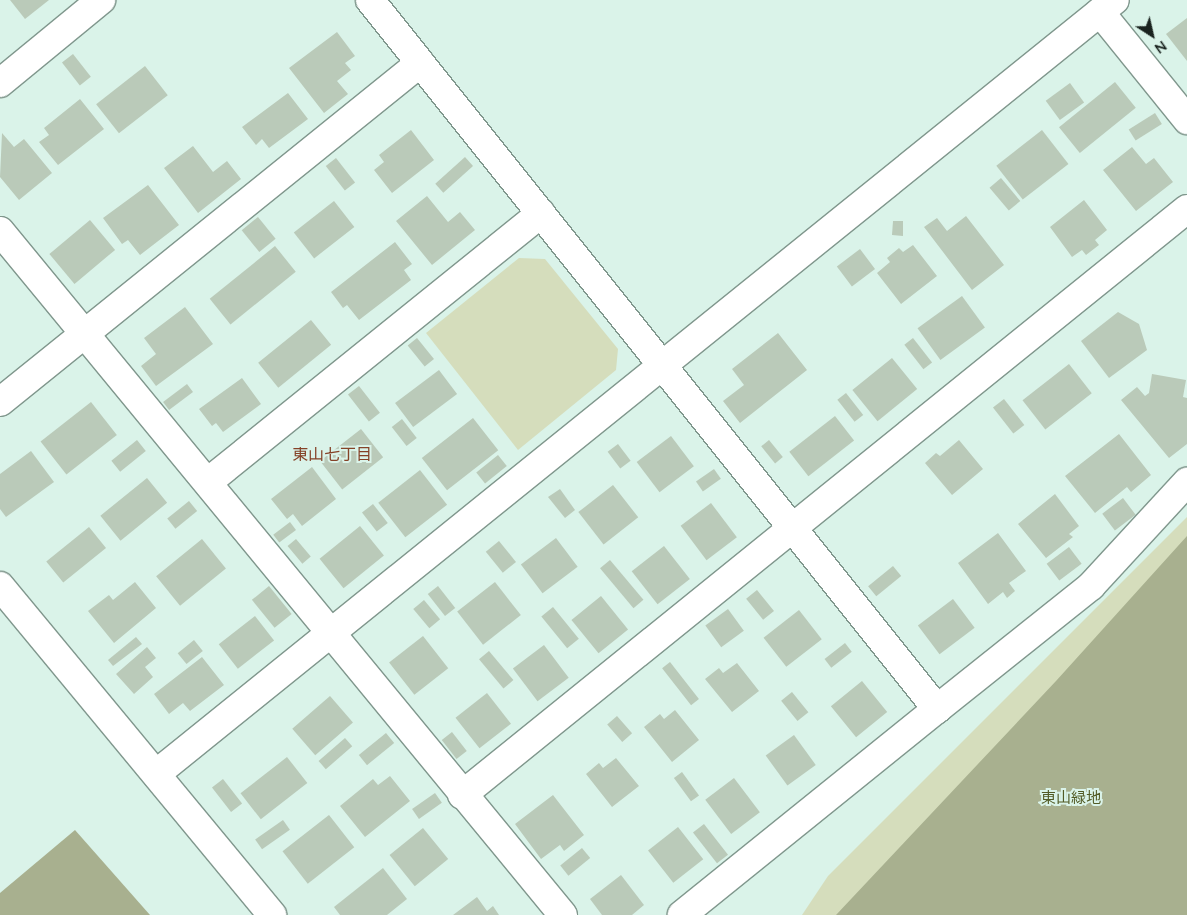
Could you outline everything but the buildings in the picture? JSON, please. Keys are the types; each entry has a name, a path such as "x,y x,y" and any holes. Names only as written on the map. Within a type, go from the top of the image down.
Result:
{"street":[{"path":"0,83 102,0"},
{"path":"370,0 664,364 937,709"},
{"path":"156,774 329,632 1108,6 1187,120"},
{"path":"0,402 420,63"},
{"path":"462,795 1187,209"},
{"path":"208,482 541,213"},
{"path":"0,231 208,482 462,795 563,915"},
{"path":"682,915 1091,586 1187,482"},
{"path":"0,586 272,915"}],"green space":[{"path":"519,258 545,259 618,349 616,370 518,450 426,333"},
{"name":"東山緑地","path":"1187,517 1187,915 802,915 828,876"},
{"name":"東山緑地","path":"1187,536 1187,915 836,915 1056,681"},
{"path":"75,830 150,915 0,915 0,893"}],"district":[{"name":"東山七丁目","path":"332,454"}]}
